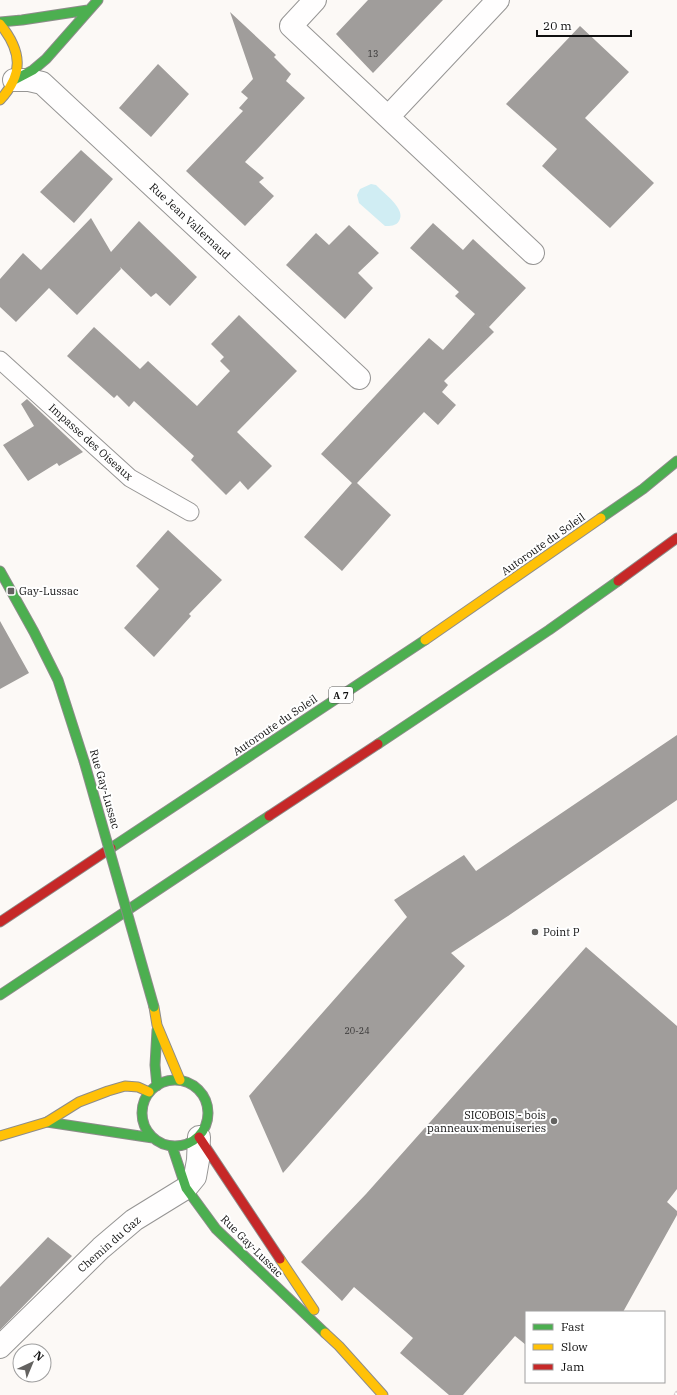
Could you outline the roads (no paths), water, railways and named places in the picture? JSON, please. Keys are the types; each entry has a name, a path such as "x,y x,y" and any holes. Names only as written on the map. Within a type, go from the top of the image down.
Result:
{"main road":[{"path":"14,80 38,67 64,40 98,0"},
{"path":"0,23 88,10"},
{"path":"0,23 9,34 16,48 18,64 14,80 7,93 0,100"},
{"name":"Autoroute du Soleil","path":"0,922 427,639 643,489 677,461"},
{"path":"0,994 549,630 677,538"},
{"name":"Rue Gay-Lussac","path":"0,571 34,632 58,680 84,761 154,1007 157,1025 153,1089"},
{"name":"Rue Gay-Lussac","path":"157,1025 180,1080"},
{"path":"180,1080 197,1088 202,1095 208,1112 207,1121 204,1130 199,1137 186,1145 172,1146 162,1144 153,1138 143,1121 142,1111 144,1101 153,1089 168,1081 180,1080"},
{"path":"0,1136 47,1122 79,1102 108,1090 125,1086 153,1089"},
{"path":"47,1122 153,1138"},
{"name":"Rue Gay-Lussac","path":"199,1137 244,1207 339,1346"},
{"name":"Rue Gay-Lussac","path":"172,1146 186,1188 216,1229 339,1346 383,1395"}],"street":[{"path":"315,0 291,26 533,253"},
{"path":"388,117 498,0"},
{"name":"Rue Jean Vallernaud","path":"14,80 42,82 359,378"},
{"name":"Chemin du Gaz","path":"0,1347 101,1248 134,1220 186,1188 195,1177 198,1160 199,1137"}],"lane":[{"name":"Impasse des Oiseaux","path":"0,360 130,478 190,512"}],"water":[{"path":"371,184 376,185 397,206 401,216 396,224 385,226 359,203 357,195 360,189"}],"place":[{"name":"Gay-Lussac","path":"11,591"},
{"name":"Point P","path":"535,932"},
{"name":"SICOBOIS - bois panneaux menuiseries","path":"554,1121"}]}
